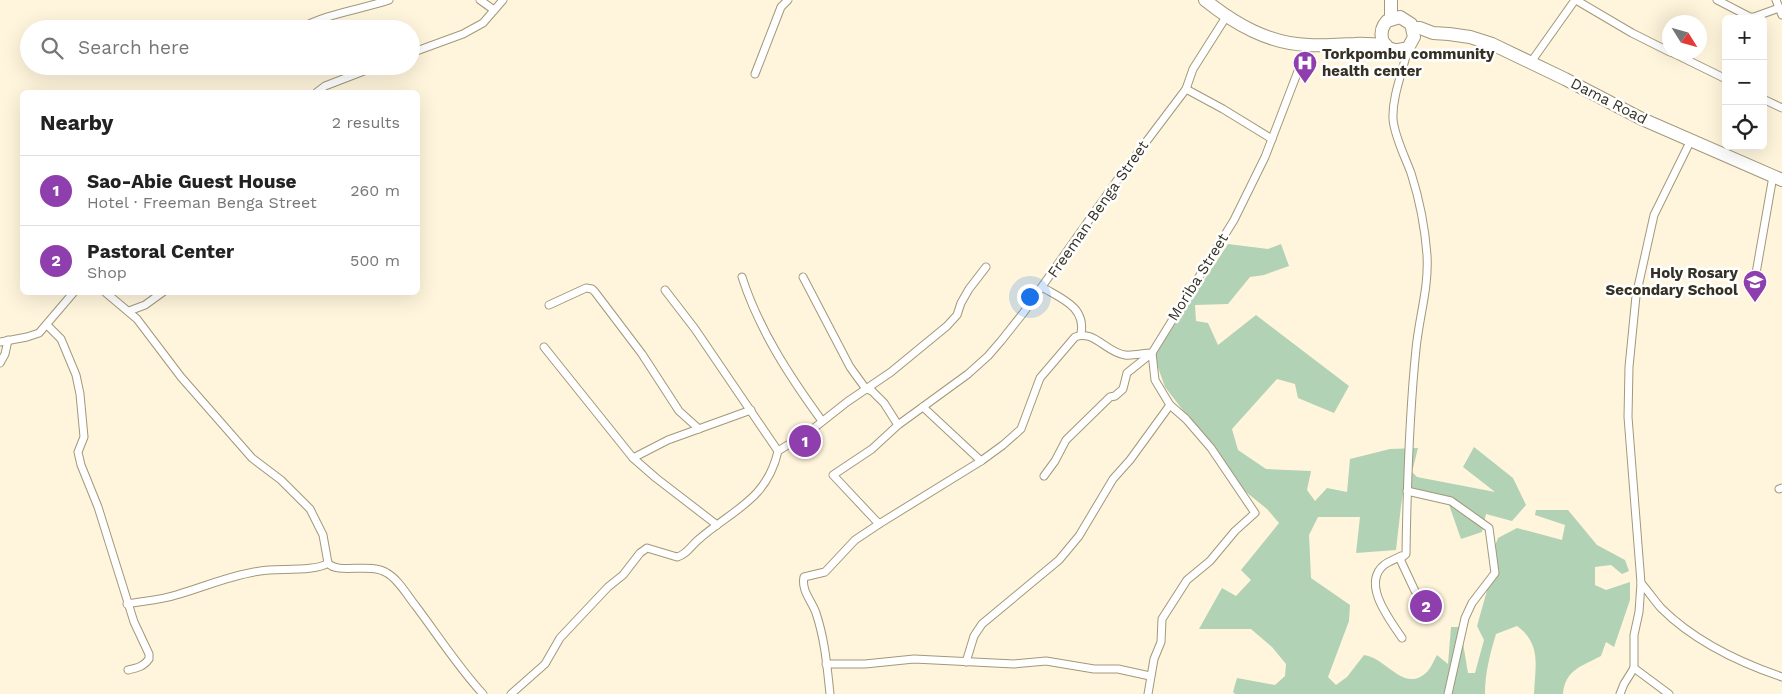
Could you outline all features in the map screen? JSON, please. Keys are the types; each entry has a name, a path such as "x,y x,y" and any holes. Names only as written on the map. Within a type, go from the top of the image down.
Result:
{"highway":[{"path":"1205,0 1226,17 1251,31 1266,36 1308,46 1357,43 1386,45"},
{"path":"1391,0 1395,18"},
{"path":"1395,18 1396,0"},
{"path":"1395,18 1408,21 1411,39 1393,50 1383,41 1381,32 1384,24 1395,18"},
{"path":"1357,43 1381,32"},
{"name":"Dama Road","path":"1411,39 1433,33 1470,37 1492,44 1642,119 1778,178"}],"street":[{"path":"319,20 345,11 389,0"},
{"path":"480,0 494,10"},
{"path":"420,50 463,34 483,23 503,0"},
{"path":"755,74 778,12 788,0"},
{"path":"1531,62 1576,0 1647,42 1662,49"},
{"path":"1717,0 1750,17 1781,12 1776,0"},
{"name":"Freeman Benga Street","path":"879,524 832,476 872,449 898,424 968,374 988,356 1042,287 1118,179 1186,89 1193,69 1226,17"},
{"path":"1411,39 1394,106 1393,119 1412,176 1421,217 1427,264 1424,306 1417,340 1415,364 1407,491 1406,554 1400,560 1415,591"},
{"name":"Moriba Street","path":"1044,476 1066,440 1110,396 1115,396 1123,389 1127,373 1152,353 1234,220 1248,195 1272,139 1308,46"},
{"path":"1687,60 1722,77"},
{"path":"320,90 325,86 354,75"},
{"path":"1186,89 1272,139"},
{"path":"1767,101 1782,108"},
{"path":"1620,694 1634,668 1634,635 1639,612 1641,583 1628,417 1629,367 1635,305 1654,215 1691,140"},
{"path":"1755,279 1778,178"},
{"path":"778,451 809,432 891,372 947,326 957,315 960,303 969,288 986,267"},
{"path":"742,277 755,310 779,357 798,388 822,421"},
{"path":"803,278 846,359 866,389 872,391 884,403 898,424"},
{"path":"1042,287 1073,306 1078,312 1083,324 1081,334"},
{"path":"549,305 586,288 596,292 642,354 679,411 699,429"},
{"path":"511,694 545,664 560,638 608,587 623,575 640,553 647,548 677,557 682,556 698,540 762,488 775,465 778,451 695,330 665,290"},
{"path":"0,342 39,333 72,295"},
{"path":"109,295 129,311 144,328 181,377 252,458 281,480 310,509 322,534 328,563 334,568 366,567 388,573 483,694"},
{"path":"129,311 145,305 159,295"},
{"path":"47,325 61,339 76,375 80,394 84,437 78,452 81,465 100,514 127,604 149,654 149,659 140,668 128,670"},
{"path":"830,694 825,647 815,611 804,586 804,577 825,572 855,540 1003,445 1021,429 1040,378 1075,337 1081,334 1090,337 1115,352 1125,355 1152,353 1155,380 1170,405 1186,419 1210,448 1255,513 1235,531 1210,560 1187,580 1162,619 1161,642 1150,676 1148,694"},
{"path":"0,363 5,354 8,340"},
{"path":"544,347 633,458 717,525"},
{"path":"966,662 974,636 982,624 1068,551 1080,536 1113,479 1130,460 1170,405"},
{"path":"923,407 981,460"},
{"path":"633,458 668,440 751,410"},
{"path":"1407,491 1451,501 1489,528 1495,573 1472,604 1465,618 1448,694"},
{"path":"1402,638 1386,614 1374,583 1384,564 1406,554"},
{"path":"127,604 176,595 207,584 260,571 308,568 328,563"},
{"path":"1641,583 1660,607 1683,628 1750,666 1782,677"},
{"path":"826,664 865,664 914,659 1014,664 1046,661 1094,669 1118,669 1150,676"},
{"path":"1634,668 1669,694"}],"green space":[{"path":"1228,244 1268,249 1281,244 1289,266 1264,275 1250,277 1228,304 1195,305 1196,321 1208,323 1218,345 1256,315 1349,386 1334,413 1298,398 1295,384 1277,379 1232,429 1238,450 1266,469 1311,471 1307,490 1315,501 1327,488 1347,492 1350,459 1390,449 1418,448 1412,472 1417,477 1495,492 1463,467 1474,447 1513,478 1526,505 1512,521 1486,514 1482,532 1461,539 1447,499 1404,488 1396,550 1356,553 1360,517 1318,517 1309,535 1311,578 1350,605 1349,621 1328,677 1336,685 1347,677 1364,655 1372,657 1403,677 1419,678 1427,672 1437,655 1448,664 1451,627 1467,627 1463,643 1468,673 1475,673 1484,640 1477,626 1490,580 1492,553 1498,538 1517,528 1562,540 1565,525 1535,515 1536,510 1568,510 1597,545 1625,560 1629,571 1622,574 1611,565 1595,567 1595,585 1606,590 1630,582 1630,600 1614,647 1606,642 1601,656 1581,666 1571,674 1564,686 1563,694 1534,694 1536,665 1534,648 1525,633 1517,626 1496,634 1488,664 1485,694 1235,694 1233,692 1237,678 1275,685 1285,676 1286,664 1272,647 1251,629 1199,629 1222,588 1236,596 1251,580 1241,570 1279,523 1267,509 1246,492 1165,387 1154,356"}],"place":[{"name":"Torkpombu community health center","path":"1305,84"},
{"name":"Holy Rosary Secondary School","path":"1755,303"},
{"name":"Sao-Abie Guest House","path":"805,441"},
{"name":"Pastoral Center","path":"1426,606"}]}
